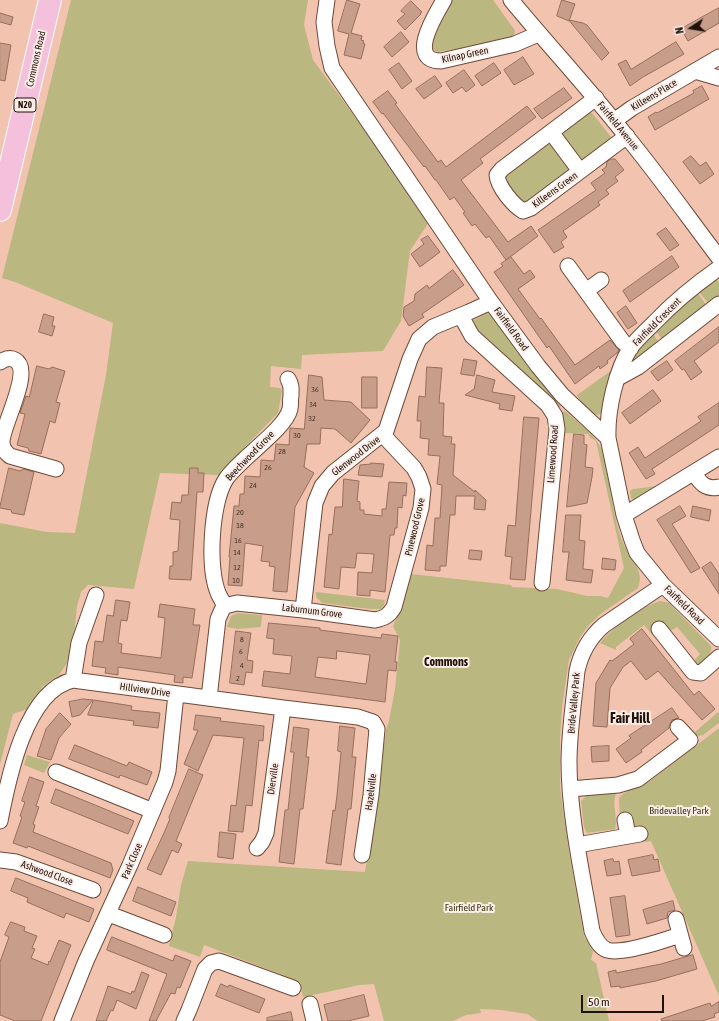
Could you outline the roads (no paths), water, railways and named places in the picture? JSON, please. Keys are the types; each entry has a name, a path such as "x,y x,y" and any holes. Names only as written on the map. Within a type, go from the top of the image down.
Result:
{"highway":[{"name":"Commons Road","path":"0,210 50,0"}],"street":[{"name":"Fairfield Road","path":"327,0 324,22 332,68 491,302 538,366 554,386 608,438 624,515 637,553 663,585 719,639"},
{"name":"Kilnap Green","path":"444,0 431,24 424,46 424,52 434,61 441,61 515,44 538,34"},
{"name":"Fairfield Avenue","path":"511,0 538,34 596,98 627,136 719,258"},
{"name":"Killeens Place","path":"614,121 632,108 719,58"},
{"path":"695,71 719,78"},
{"name":"Killeens Green","path":"596,98 502,169 497,175 498,181 516,207 523,211 531,208 627,136"},
{"path":"551,132 580,171"},
{"path":"568,266 623,342 631,348"},
{"name":"Fairfield Crescent","path":"608,438 608,411 618,378 631,348 671,306 695,285 719,268"},
{"path":"586,291 601,280"},
{"name":"Glenwood Drive","path":"303,610 315,503 322,486 332,473 383,434 389,426 410,358 419,339 433,327 491,302"},
{"path":"618,378 638,366 719,304"},
{"name":"Limewood Road","path":"461,316 470,334 548,405 555,416 557,429 542,583"},
{"path":"0,362 8,358 16,360 19,363 22,375 2,441 6,453 10,456 56,469"},
{"name":"Beechwood Grove","path":"225,606 219,595 213,570 213,526 221,489 227,478 279,426 287,415 290,409 292,385 288,379"},
{"name":"Pinewood Grove","path":"383,434 414,468 423,489 421,508 394,607"},
{"path":"624,515 719,457"},
{"path":"694,473 702,484 713,489 719,487"},
{"name":"Bride Valley Park","path":"663,585 595,632 579,660 569,760 570,789 577,845 592,931 598,943 607,950 617,951 651,945 682,942 676,919"},
{"path":"0,821 14,765 30,721 38,706 47,695 66,682 73,680 79,643 96,596"},
{"name":"Laburnum Grove","path":"225,606 237,603 375,620 384,618 390,614 394,607"},
{"path":"209,698 218,619 225,606"},
{"path":"659,629 693,672 701,673 719,657"},
{"name":"Hillview Drive","path":"73,680 358,717 373,722 377,729"},
{"name":"Park Close","path":"62,1021 86,961 108,914 168,771 176,694"},
{"name":"Dierville","path":"257,848 266,832 283,708"},
{"path":"570,789 618,785 638,779 690,740 678,727"},
{"name":"Hazelville","path":"362,855 371,795 377,729"},
{"path":"56,772 152,811"},
{"path":"577,845 634,835 626,820"},
{"name":"Ashwood Close","path":"0,860 16,862 94,890"},
{"path":"108,914 164,936"},
{"path":"187,1016 205,969 211,963 219,961 293,988"},
{"path":"310,1004 314,1021"}],"district":[{"name":"Commons","path":"446,662"},
{"name":"Fair Hill","path":"630,719"}],"park label":[{"name":"Bridevalley Park","path":"679,811"},
{"name":"Fairfield Park","path":"469,908"}]}
